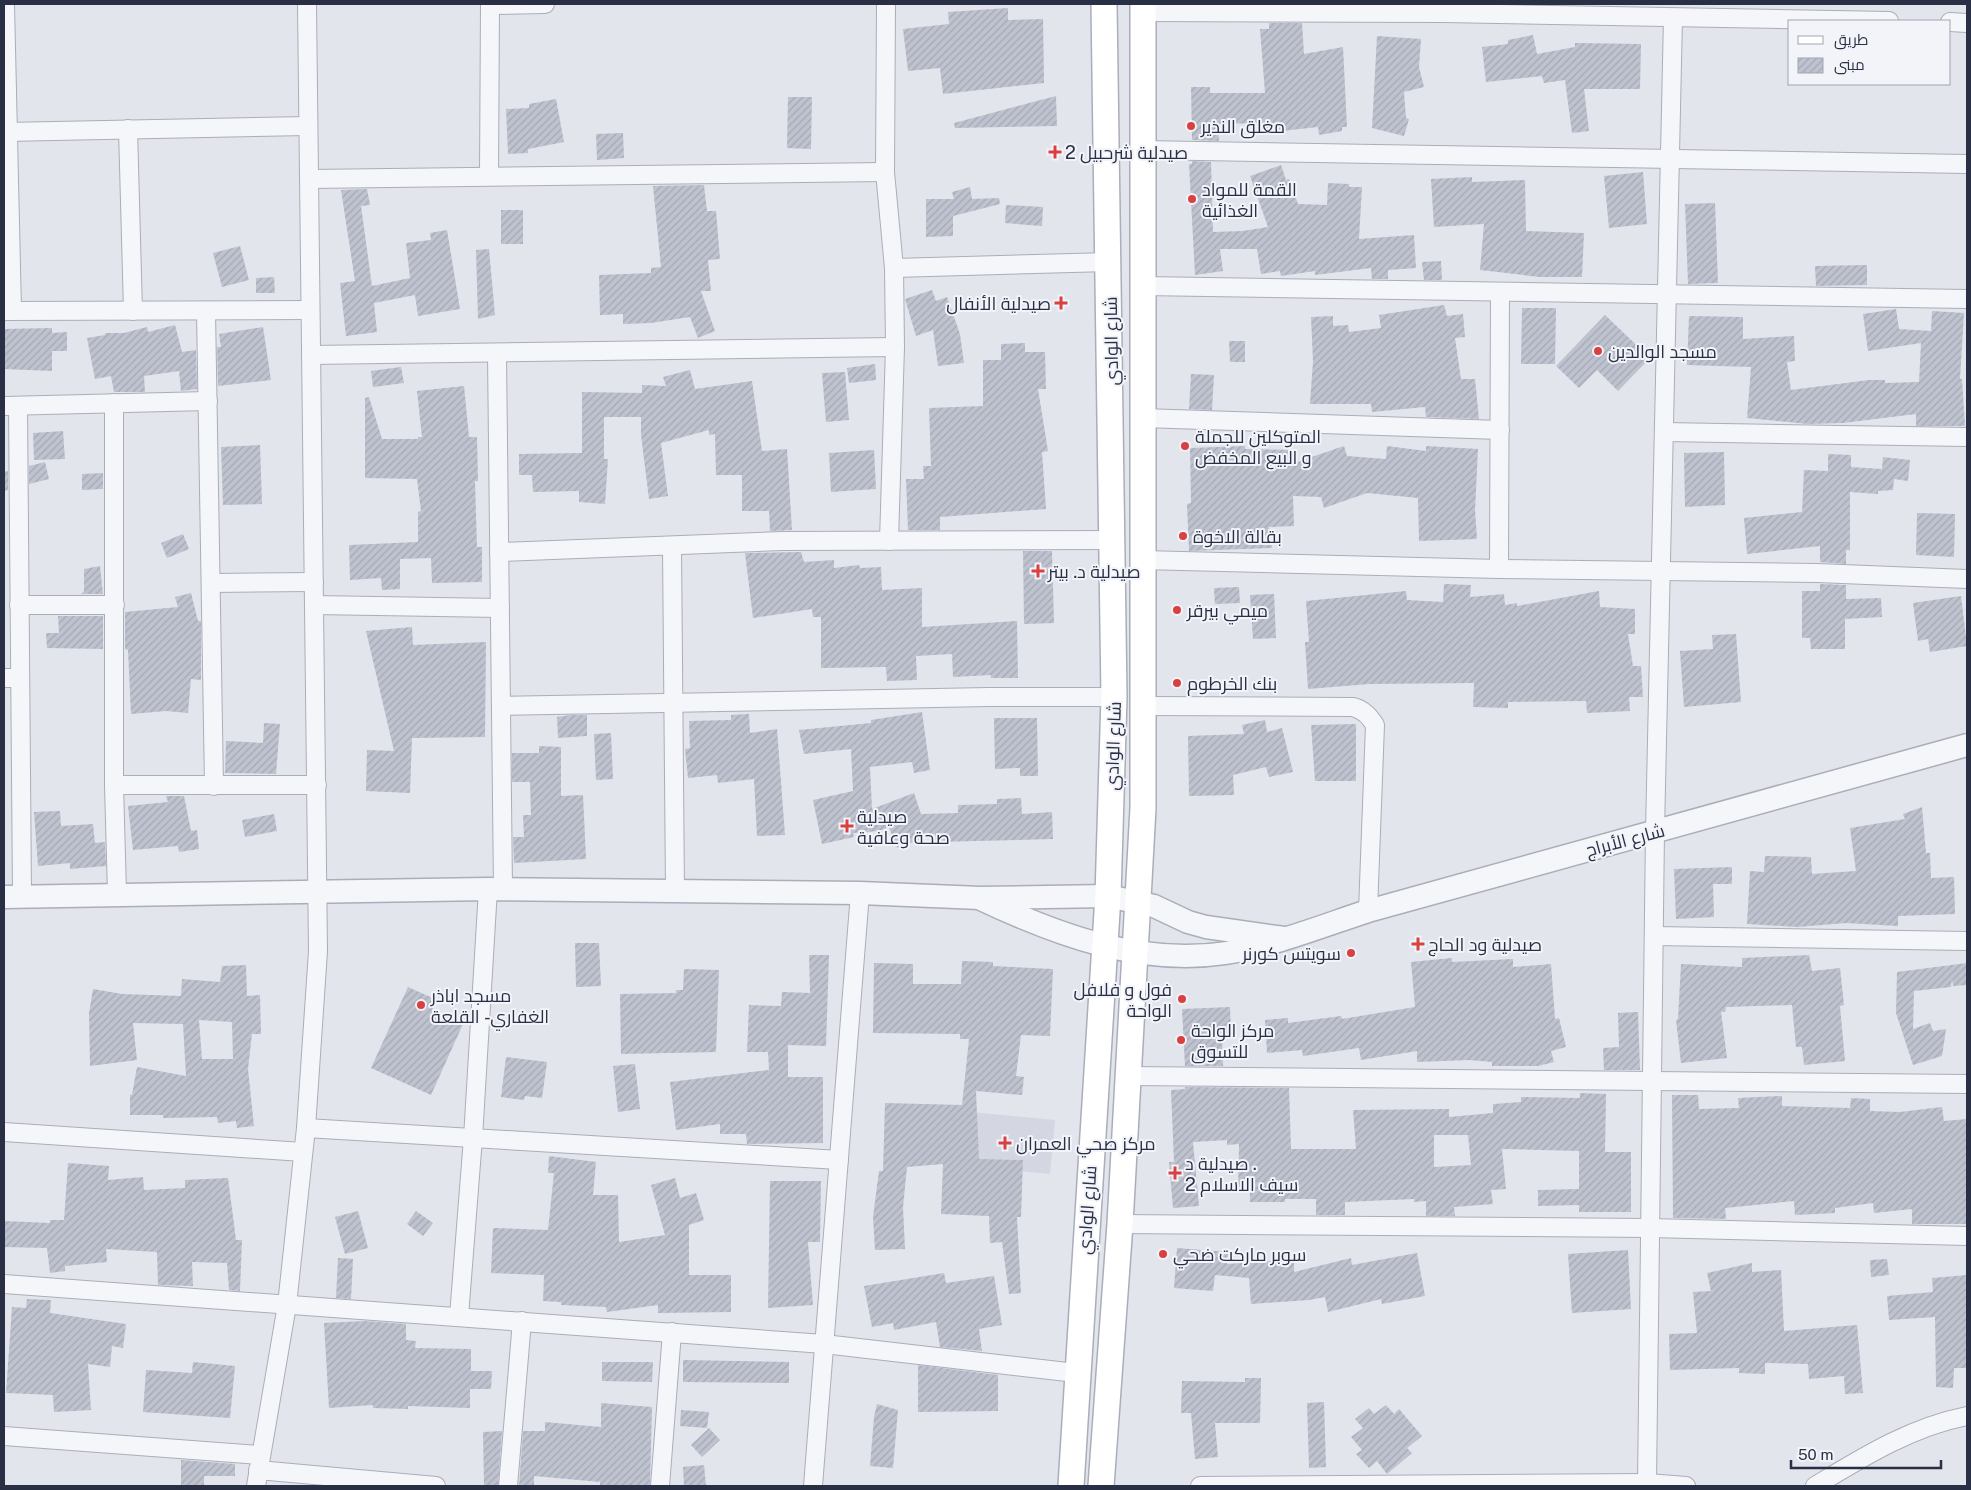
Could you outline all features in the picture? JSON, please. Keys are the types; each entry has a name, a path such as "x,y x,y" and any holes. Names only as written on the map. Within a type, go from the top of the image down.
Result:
{"main road":[{"name":"شارع الوادي","path":"1071,1486 1076,1372 1108,896 1114,697 1110,262 1104,4"},
{"name":"شارع الوادي","path":"1101,1486 1120,1224 1143,808 1143,8"}],"street":[{"path":"6,4 8,311 310,310"},
{"path":"258,1471 287,1305 304,1152 318,951 319,890 307,4"},
{"path":"489,176 490,5 545,4"},
{"path":"886,4 885,172 894,268 895,347 889,541"},
{"path":"1143,8 1443,8 1674,18 1817,20"},
{"path":"1647,1483 1655,831 1674,18"},
{"path":"1951,22 1967,22"},
{"path":"6,132 308,126"},
{"path":"128,129 134,311"},
{"path":"1142,150 1967,164"},
{"path":"309,180 885,172"},
{"path":"894,268 1110,262"},
{"path":"1142,286 1967,299"},
{"path":"1500,292 1500,569"},
{"path":"206,311 214,786"},
{"path":"311,355 497,354 895,347"},
{"path":"460,1316 473,1138 496,889 501,706 497,354"},
{"path":"208,401 11,406 18,605 12,678 13,896 319,890 496,889 860,893 980,898 1108,896 1138,902 1206,927 1284,938"},
{"path":"114,403 114,785 117,893"},
{"path":"1142,418 1500,430"},
{"path":"1664,432 1967,437"},
{"path":"499,552 782,541 1114,540"},
{"path":"672,546 675,891"},
{"path":"1142,560 1500,569 1817,573 1967,579"},
{"path":"211,583 314,582"},
{"path":"18,605 115,605"},
{"path":"314,605 500,608"},
{"path":"501,706 989,697 1114,697"},
{"path":"1144,706 1353,708 1362,710 1369,716 1375,725 1368,910"},
{"name":"شارع الأبراج","path":"980,898 1032,922 1104,946 1135,952 1182,957 1205,956 1252,947 1368,910 1967,745"},
{"path":"114,785 317,785"},
{"path":"813,1486 860,893"},
{"path":"1654,936 1967,941"},
{"path":"1128,1076 1967,1084"},
{"path":"306,1128 839,1160"},
{"path":"4,1132 304,1152"},
{"path":"1120,1224 1650,1228 1967,1236"},
{"path":"4,1284 824,1344 1076,1372"},
{"path":"508,1486 522,1321"},
{"path":"660,1486 672,1332"},
{"path":"1815,1486 1882,1446 1947,1420 1967,1416"},
{"path":"4,1436 326,1481 436,1486"},
{"path":"1200,1486 1647,1483 1686,1486"}],"shaded area":[{"name":"مركز صحي العمران","path":"961,1111 1055,1120 1050,1174 955,1165"}],"building":[{"path":"1008,8 1008,20 1043,19 1044,83 943,94 940,68 908,71 903,29 949,24 948,12"},
{"path":"1269,23 1302,23 1304,54 1343,47 1347,127 1342,127 1342,131 1319,135 1318,127 1262,133 1261,123 1218,124 1219,141 1192,140 1191,87 1210,87 1210,93 1265,93 1260,29 1269,29"},
{"path":"1533,35 1537,54 1575,47 1575,43 1641,44 1640,89 1584,89 1589,131 1572,133 1565,80 1544,83 1542,76 1486,82 1482,47 1508,44 1508,40"},
{"path":"1377,36 1421,39 1419,67 1424,87 1404,92 1406,118 1409,119 1404,136 1372,128"},
{"path":"1056,96 1057,126 955,128 954,123"},
{"path":"788,97 812,97 811,149 787,148"},
{"path":"556,99 564,142 528,149 528,153 508,154 506,109 529,108 529,104"},
{"path":"623,133 624,158 597,160 596,134"},
{"path":"1192,161 1211,162 1213,232 1243,231 1268,227 1250,176 1281,165 1286,180 1289,179 1298,204 1327,205 1328,183 1349,184 1349,187 1362,187 1359,239 1414,235 1416,268 1388,270 1388,279 1372,279 1371,268 1315,275 1315,271 1281,276 1280,271 1261,274 1257,249 1220,249 1223,271 1195,275 1189,164 1192,164"},
{"path":"1643,172 1647,224 1609,228 1604,176"},
{"path":"1472,177 1472,182 1525,180 1526,231 1584,233 1582,277 1540,277 1480,270 1484,224 1434,227 1431,179"},
{"path":"704,185 707,211 716,211 720,259 708,260 711,291 701,291 715,331 698,338 690,317 651,323 623,324 623,314 600,315 599,275 651,273 651,268 661,267 653,186"},
{"path":"970,187 972,199 999,198 1000,204 953,216 953,236 926,237 926,199 954,199 952,192"},
{"path":"367,189 370,205 361,206 372,286 410,278 406,243 431,240 430,233 447,230 460,309 418,316 415,295 374,303 377,332 346,336 340,283 355,281 341,190"},
{"path":"1715,203 1718,283 1688,284 1685,204"},
{"path":"1006,205 1043,207 1042,226 1005,223"},
{"path":"501,210 523,210 523,244 501,244"},
{"path":"240,246 249,280 222,287 213,253"},
{"path":"489,249 495,315 478,319 476,250"},
{"path":"1441,261 1442,280 1424,280 1422,262"},
{"path":"1867,265 1867,285 1816,286 1815,266"},
{"path":"274,277 275,293 256,293 256,278"},
{"path":"932,290 936,301 947,297 960,334 964,363 938,366 933,330 916,336 905,299"},
{"path":"1444,305 1447,316 1463,314 1465,337 1455,338 1461,379 1475,379 1479,419 1426,417 1425,407 1372,412 1371,404 1310,404 1313,361 1311,317 1333,316 1333,326 1348,325 1349,332 1381,328 1379,315"},
{"path":"1522,308 1556,308 1555,364 1521,364"},
{"path":"1896,309 1899,329 1931,331 1932,311 1964,313 1960,379 1962,379 1965,426 1916,426 1916,414 1843,423 1808,424 1747,418 1751,367 1687,365 1689,316 1743,317 1743,339 1794,336 1795,361 1787,362 1791,390 1869,380 1885,380 1885,383 1919,382 1921,343 1868,351 1863,314"},
{"path":"1605,315 1650,358 1618,391 1597,370 1579,388 1556,366"},
{"path":"175,325 182,352 196,350 197,389 181,391 179,371 144,376 145,392 114,392 111,376 95,379 87,338 105,335 105,333 124,333 147,327 148,332"},
{"path":"263,327 271,380 218,386 217,347 221,347 219,334"},
{"path":"52,328 52,333 67,332 67,351 52,351 52,371 4,369 4,329"},
{"path":"1229,341 1245,341 1245,362 1230,362"},
{"path":"1025,343 1025,352 1045,352 1046,389 1038,389 1048,451 1042,452 1046,509 940,517 940,530 908,530 906,479 924,479 923,466 931,466 929,408 983,406 983,360 1001,360 1001,344"},
{"path":"875,364 876,380 849,383 847,368"},
{"path":"401,367 404,383 373,387 371,371"},
{"path":"690,370 695,389 752,381 762,451 787,449 792,530 770,531 769,511 742,511 742,475 716,475 715,434 709,435 709,430 661,443 668,496 649,499 641,435 641,417 604,417 604,459 608,459 605,504 579,502 579,491 533,492 532,475 519,475 519,454 582,453 582,392 642,393 642,385 666,386 663,377"},
{"path":"845,372 849,420 826,422 822,373"},
{"path":"1191,374 1214,375 1212,410 1189,409"},
{"path":"464,386 469,437 477,437 478,481 475,481 477,547 482,547 482,582 432,583 431,558 400,559 400,589 382,590 381,578 350,580 349,545 418,542 418,512 421,511 417,479 365,478 365,398 369,397 382,439 418,439 418,437 422,437 417,391"},
{"path":"63,431 65,459 34,460 33,433"},
{"path":"260,445 262,504 223,505 221,447"},
{"path":"1245,446 1245,449 1297,450 1297,462 1344,446 1347,456 1386,459 1387,446 1426,451 1426,446 1478,449 1475,510 1477,539 1419,541 1418,498 1367,493 1324,508 1321,497 1293,496 1294,526 1269,527 1272,548 1189,551 1187,504 1191,503 1190,448"},
{"path":"874,450 876,489 831,492 829,453"},
{"path":"1724,452 1725,505 1685,507 1684,453"},
{"path":"1828,454 1851,455 1851,467 1882,469 1883,457 1910,460 1908,481 1894,479 1893,490 1878,491 1878,494 1850,492 1850,550 1846,550 1846,564 1820,562 1820,546 1747,554 1744,518 1802,512 1804,470 1828,471"},
{"path":"45,462 49,479 29,484 29,466"},
{"path":"8,471 8,490 4,491 4,472"},
{"path":"103,473 103,489 82,490 82,474"},
{"path":"1917,513 1955,514 1954,557 1916,555"},
{"path":"183,534 189,549 167,558 161,543"},
{"path":"1023,551 1052,551 1054,623 1024,624"},
{"path":"801,552 804,562 834,560 834,568 859,565 860,568 881,567 882,590 922,588 922,627 1017,621 1018,678 991,678 991,675 953,677 952,654 916,656 917,680 887,681 886,667 821,668 821,617 813,617 812,609 753,618 745,553"},
{"path":"100,566 103,594 81,594 84,592 84,569"},
{"path":"1444,584 1471,585 1470,597 1504,594 1505,605 1517,603 1517,606 1599,591 1600,607 1635,609 1635,634 1628,634 1633,666 1641,666 1643,697 1629,697 1630,711 1587,713 1586,701 1508,702 1508,708 1473,707 1474,683 1369,684 1308,689 1305,642 1309,642 1306,601 1406,591 1407,600 1443,602"},
{"path":"1820,584 1846,585 1846,599 1881,598 1882,617 1845,619 1845,649 1811,649 1810,638 1802,638 1802,591 1820,591"},
{"path":"1239,587 1240,603 1215,604 1214,588"},
{"path":"191,593 198,621 201,621 201,680 191,679 188,713 166,711 131,714 128,650 125,649 125,612 178,607 175,597"},
{"path":"1274,594 1276,638 1253,639 1250,595"},
{"path":"1961,596 1967,646 1930,652 1928,639 1918,641 1913,603"},
{"path":"58,616 103,616 103,649 47,648 46,633 59,633"},
{"path":"412,627 413,645 486,642 485,737 412,738 410,793 366,791 367,750 394,751 366,631"},
{"path":"1736,634 1741,702 1684,707 1680,651 1713,649 1712,635"},
{"path":"922,712 930,770 914,773 912,762 870,767 872,809 914,793 921,814 958,813 958,805 997,804 997,799 1021,798 1022,814 1052,812 1053,839 935,842 935,834 897,848 889,827 879,831 853,833 854,837 822,844 813,800 853,791 851,749 804,754 799,730 871,723 871,720"},
{"path":"749,714 750,733 777,729 785,835 757,836 754,779 718,783 717,775 688,778 685,749 690,748 689,721 731,720 731,715"},
{"path":"587,715 587,736 558,738 557,717"},
{"path":"994,718 1037,718 1038,776 1020,776 1020,768 995,769"},
{"path":"1265,720 1267,732 1282,728 1293,772 1269,777 1266,767 1233,775 1234,795 1189,796 1188,736 1244,734 1242,725"},
{"path":"264,723 280,724 276,774 225,773 226,741 263,743"},
{"path":"1356,724 1356,781 1315,781 1311,725"},
{"path":"611,733 613,779 596,780 594,734"},
{"path":"539,746 561,747 561,796 583,795 586,859 514,863 513,837 524,837 523,815 531,815 530,782 512,782 512,753 539,753"},
{"path":"166,796 184,796 191,831 197,830 199,849 179,852 178,846 133,850 128,806 168,802"},
{"path":"1922,807 1926,853 1930,853 1931,878 1954,877 1955,914 1898,916 1898,926 1846,923 1798,927 1747,924 1750,871 1764,872 1765,856 1811,857 1812,874 1856,871 1850,828 1905,819 1903,814"},
{"path":"60,811 61,826 93,824 95,843 105,842 106,866 70,869 70,863 38,866 34,812"},
{"path":"274,814 277,831 245,837 242,820"},
{"path":"1732,867 1732,884 1713,884 1714,917 1676,919 1674,869"},
{"path":"575,943 599,943 601,986 576,987"},
{"path":"809,955 829,955 826,1046 788,1045 788,1077 823,1077 823,1143 747,1144 746,1134 720,1134 720,1124 676,1130 670,1082 769,1070 768,1052 747,1052 749,1005 781,1006 782,992 810,993"},
{"path":"1809,955 1812,971 1840,968 1844,1005 1840,1006 1845,1061 1804,1065 1802,1047 1796,1047 1792,1005 1726,1007 1725,1012 1721,1012 1727,1058 1681,1063 1676,1020 1678,1019 1681,964 1742,967 1742,958"},
{"path":"1452,958 1452,962 1513,959 1513,967 1551,964 1555,1019 1559,1018 1566,1047 1551,1051 1554,1062 1538,1066 1492,1066 1492,1062 1469,1060 1417,1062 1417,1051 1361,1060 1359,1048 1303,1056 1302,1050 1267,1053 1265,1020 1288,1018 1288,1023 1341,1016 1342,1019 1415,1007 1411,962"},
{"path":"962,961 993,962 993,966 1053,969 1050,1036 1021,1035 1016,1076 1024,1077 1022,1095 976,1091 979,1159 1023,1160 1021,1217 1017,1217 1021,1293 1009,1294 1002,1242 990,1243 989,1216 941,1214 943,1164 907,1167 903,1207 905,1249 875,1250 873,1217 879,1171 883,1171 885,1103 962,1105 969,1039 960,1039 960,1034 873,1033 874,963 913,964 913,984 961,984"},
{"path":"1967,963 1967,985 1953,986 1952,979 1951,987 1914,991 1913,1029 1930,1023 1933,1031 1946,1029 1942,1056 1913,1065 1896,1013 1897,972"},
{"path":"246,965 247,996 260,995 261,1034 252,1034 248,1069 254,1126 237,1128 236,1121 218,1123 217,1117 163,1118 163,1115 130,1115 130,1095 132,1095 137,1067 186,1076 183,1024 133,1023 137,1060 90,1066 89,1013 93,989 122,994 181,996 182,979 220,982 222,966","holes":["199,1020 232,1022 233,1059 202,1059"]},
{"path":"684,969 719,970 716,1052 621,1054 620,994 676,993 676,990 683,990"},
{"path":"408,987 437,1000 432,1010 463,1024 431,1095 371,1068"},
{"path":"1230,1007 1231,1035 1222,1035 1223,1066 1185,1066 1182,1009"},
{"path":"1638,1012 1640,1070 1604,1070 1603,1048 1619,1047 1618,1013"},
{"path":"506,1057 547,1062 542,1098 525,1096 524,1100 501,1097"},
{"path":"635,1064 640,1109 618,1112 613,1066"},
{"path":"1185,1087 1289,1088 1291,1149 1356,1149 1353,1110 1449,1109 1449,1117 1493,1113 1493,1104 1521,1102 1521,1097 1580,1098 1580,1093 1606,1094 1605,1152 1631,1152 1631,1212 1579,1212 1579,1205 1538,1206 1538,1190 1579,1189 1579,1151 1502,1149 1506,1189 1491,1190 1493,1204 1454,1207 1455,1216 1426,1216 1426,1201 1414,1202 1414,1199 1345,1202 1345,1215 1316,1215 1316,1199 1285,1199 1285,1202 1250,1202 1250,1192 1238,1192 1239,1144 1227,1145 1227,1140 1193,1142 1199,1206 1173,1208 1169,1162 1174,1162 1171,1090 1185,1089","holes":["1434,1135 1468,1135 1471,1165 1434,1167"]},
{"path":"1672,1095 1698,1095 1699,1109 1739,1108 1738,1098 1782,1096 1782,1106 1850,1108 1851,1098 1870,1099 1870,1111 1900,1112 1942,1107 1944,1121 1967,1119 1967,1224 1912,1224 1912,1209 1874,1213 1873,1203 1835,1208 1835,1213 1795,1215 1794,1201 1725,1208 1726,1219 1673,1218"},
{"path":"549,1156 596,1162 593,1195 618,1195 619,1242 665,1235 651,1185 675,1178 680,1198 696,1193 704,1220 689,1225 689,1275 731,1275 731,1312 658,1313 658,1305 607,1312 606,1307 561,1305 561,1302 543,1301 544,1275 491,1273 493,1228 548,1230 554,1173 548,1173"},
{"path":"68,1163 109,1166 108,1180 143,1177 144,1190 185,1188 185,1180 228,1178 236,1240 242,1240 240,1291 229,1290 227,1263 192,1262 193,1286 158,1285 157,1252 106,1249 107,1262 65,1266 65,1271 50,1273 47,1248 4,1247 4,1221 50,1223 50,1220 64,1220"},
{"path":"770,1181 821,1181 820,1242 808,1242 813,1305 768,1308"},
{"path":"358,1211 368,1248 345,1254 335,1217"},
{"path":"416,1211 433,1223 423,1236 407,1224"},
{"path":"1177,1248 1228,1252 1227,1264 1294,1259 1294,1272 1351,1258 1352,1265 1417,1253 1425,1296 1382,1304 1381,1299 1328,1312 1325,1297 1251,1304 1249,1278 1215,1275 1213,1291 1174,1288"},
{"path":"1628,1250 1631,1309 1572,1313 1568,1254"},
{"path":"338,1258 353,1259 351,1299 336,1298"},
{"path":"1887,1259 1889,1275 1871,1277 1870,1260"},
{"path":"1752,1263 1752,1272 1781,1270 1784,1331 1857,1325 1863,1393 1845,1394 1844,1376 1809,1379 1808,1364 1765,1363 1765,1374 1739,1373 1739,1368 1670,1370 1669,1334 1697,1333 1693,1292 1711,1291 1707,1273"},
{"path":"944,1273 946,1283 994,1276 1002,1325 979,1329 982,1351 940,1347 936,1322 894,1330 893,1323 872,1327 864,1286"},
{"path":"1967,1275 1967,1368 1954,1368 1953,1388 1936,1387 1935,1317 1889,1320 1887,1296 1933,1292 1932,1278"},
{"path":"27,1299 51,1300 50,1313 126,1324 123,1348 112,1346 110,1367 88,1364 91,1410 54,1412 53,1395 6,1393 12,1307 26,1308"},
{"path":"366,1321 406,1324 406,1340 416,1341 415,1348 471,1349 471,1371 492,1371 491,1389 470,1389 470,1408 408,1406 408,1409 373,1408 373,1405 329,1408 324,1323"},
{"path":"683,1360 789,1362 789,1383 683,1382"},
{"path":"193,1362 235,1366 230,1418 143,1412 146,1370 192,1373"},
{"path":"602,1362 653,1362 652,1382 602,1381"},
{"path":"918,1365 998,1375 998,1411 918,1412"},
{"path":"1245,1378 1261,1378 1260,1423 1215,1423 1218,1457 1195,1459 1191,1413 1181,1413 1182,1381 1245,1382"},
{"path":"1324,1402 1326,1467 1309,1468 1307,1403"},
{"path":"601,1403 652,1407 650,1486 600,1486 600,1482 534,1476 534,1486 519,1486 523,1431 545,1431 545,1422 601,1427"},
{"path":"877,1404 898,1410 893,1468 870,1466 874,1417"},
{"path":"1386,1405 1394,1414 1399,1409 1422,1436 1407,1448 1412,1453 1387,1474 1377,1461 1369,1468 1356,1454 1362,1450 1351,1437 1363,1428 1355,1419 1369,1408 1374,1414"},
{"path":"681,1410 709,1412 707,1428 680,1426"},
{"path":"709,1428 720,1440 702,1457 691,1445"},
{"path":"502,1431 498,1486 484,1486 483,1432"},
{"path":"181,1460 235,1464 235,1476 204,1476 204,1486 181,1486"},
{"path":"704,1465 706,1486 684,1486 683,1467"}],"place":[{"name":"مغلق النذير","path":"1191,126"},
{"name":"صيدلية شرحبيل 2","path":"1055,152"},
{"name":"القمة للمواد الغذائية","path":"1192,199"},
{"name":"صيدلية الأنفال","path":"1061,303"},
{"name":"مسجد الوالدين","path":"1598,351"},
{"name":"المتوكلين للجملة و البيع المخفض","path":"1185,446"},
{"name":"بقالة الاخوة","path":"1183,536"},
{"name":"صيدلية د. بيتر","path":"1038,571"},
{"name":"ميمي بيرقر","path":"1177,610"},
{"name":"بنك الخرطوم","path":"1177,683"},
{"name":"صيدلية صحة وعافية","path":"847,826"},
{"name":"صيدلية ود الحاج","path":"1418,944"},
{"name":"سويتس كورنر","path":"1351,953"},
{"name":"فول و فلافل الواحة","path":"1182,999"},
{"name":"مسجد اباذر الغفاري - القلعة","path":"421,1005"},
{"name":"مركز الواحة للتسوق","path":"1181,1040"},
{"name":"مركز صحي العمران","path":"1005,1143"},
{"name":"صيدلية د . سيف الاسلام 2","path":"1175,1173"},
{"name":"سوبر ماركت ضحي","path":"1163,1254"}]}
